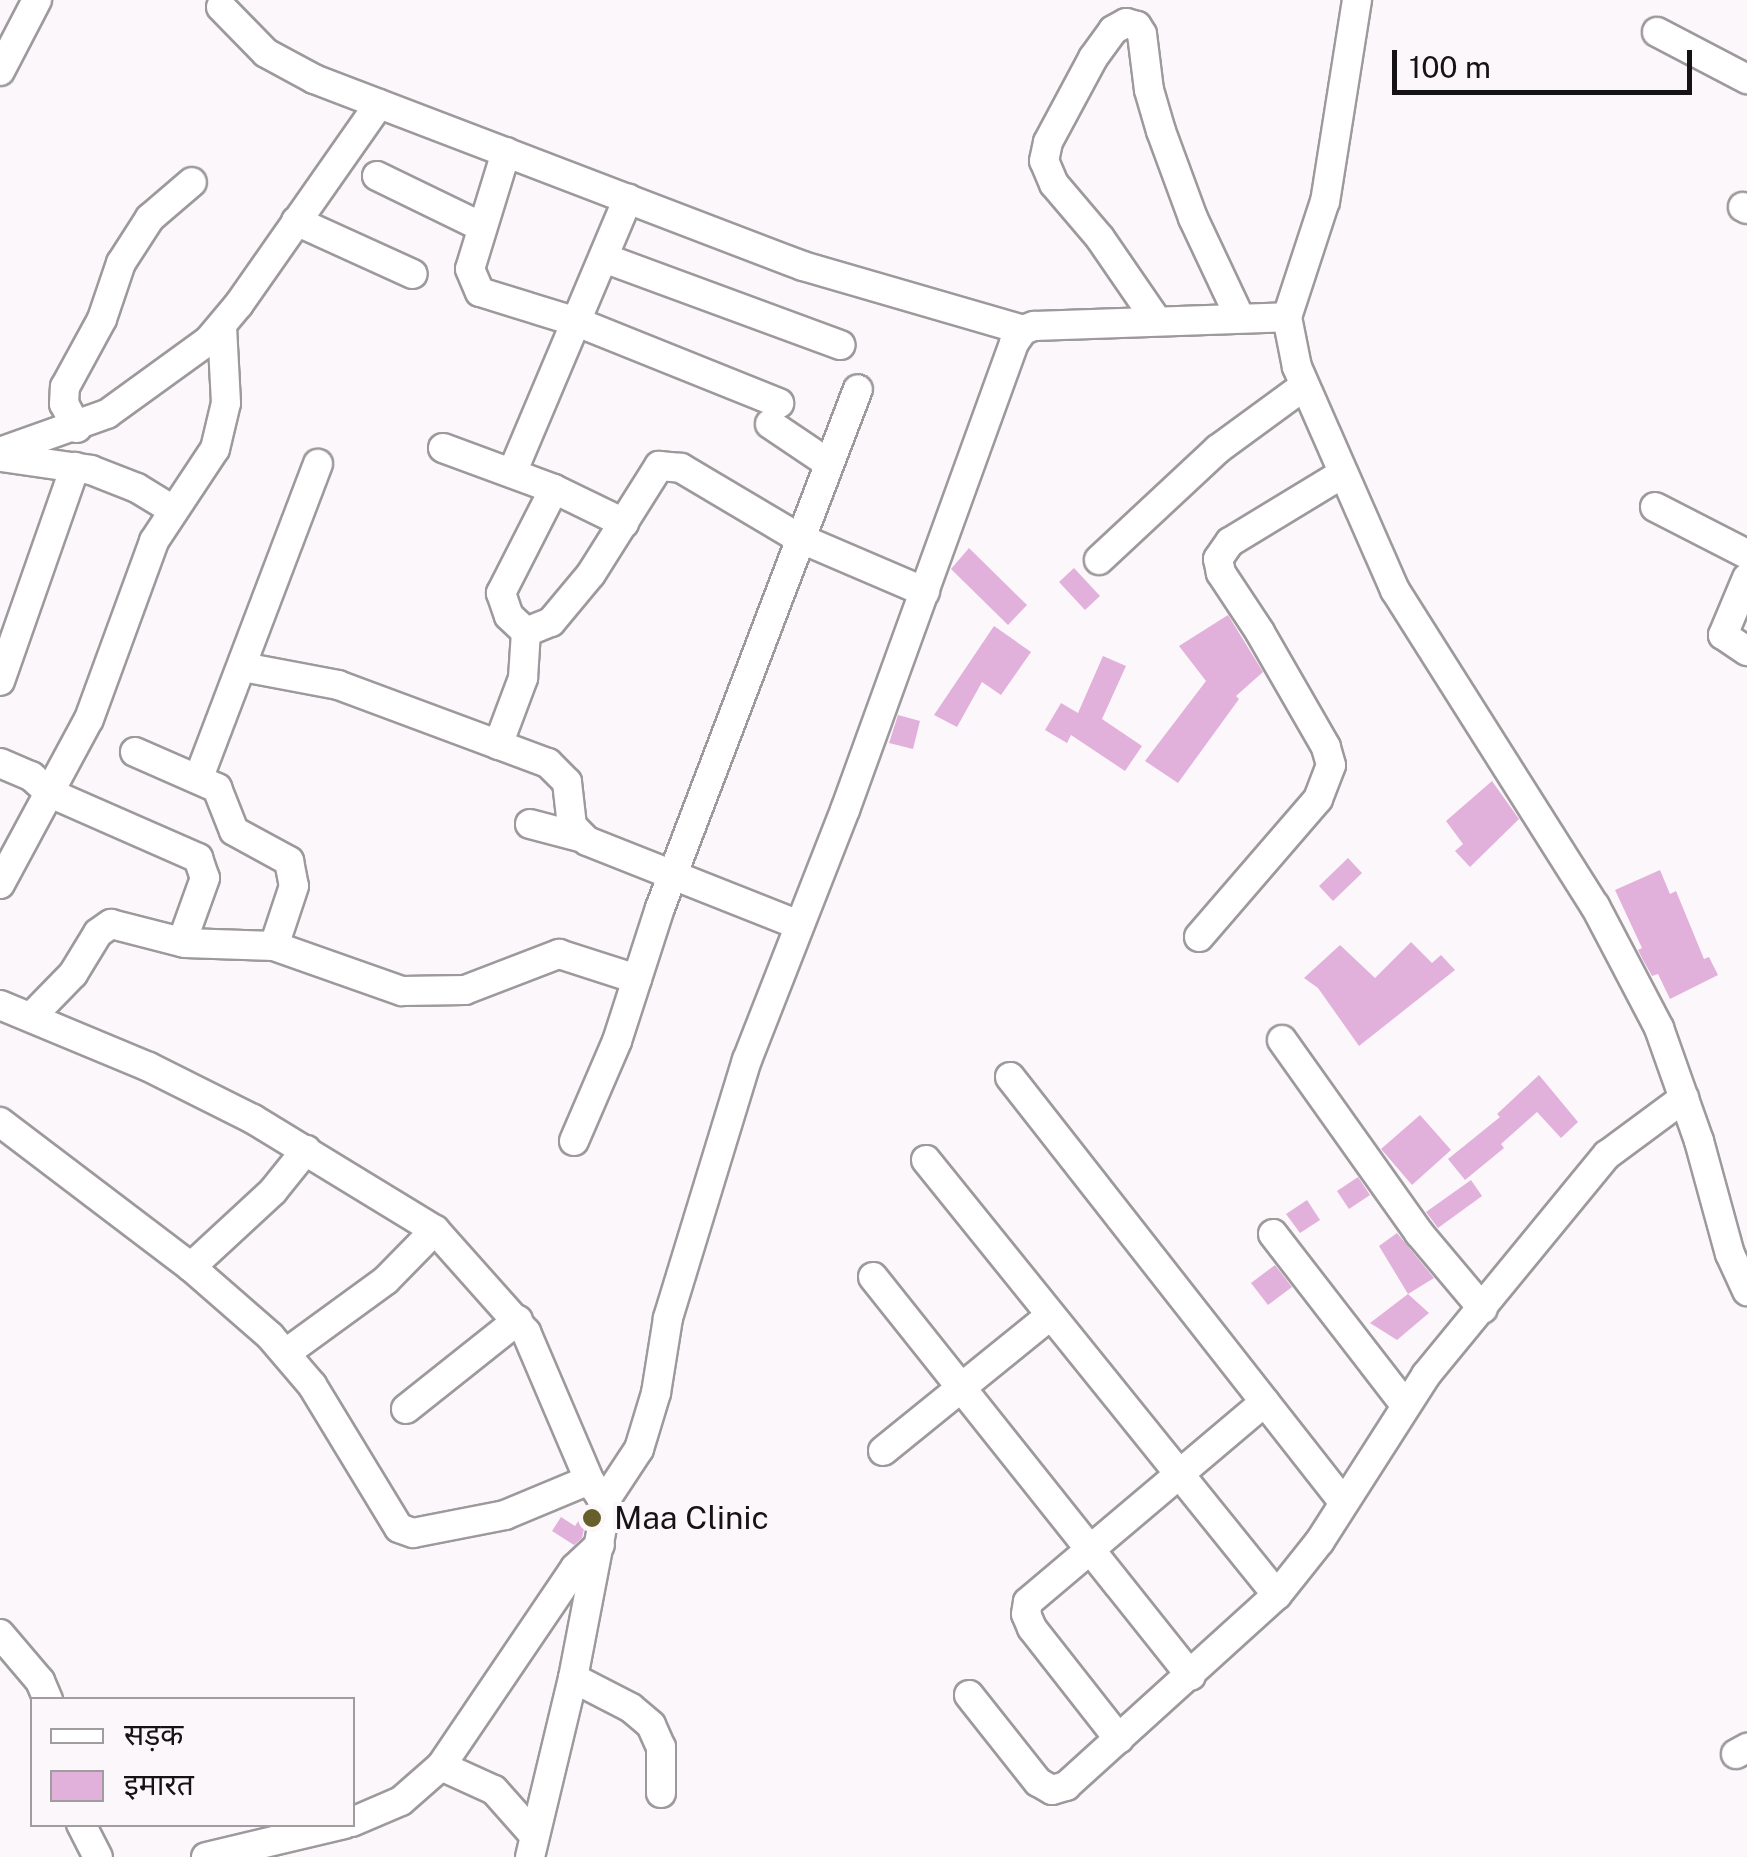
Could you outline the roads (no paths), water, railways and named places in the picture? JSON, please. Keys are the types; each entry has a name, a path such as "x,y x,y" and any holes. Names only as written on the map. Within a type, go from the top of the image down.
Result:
{"street":[{"path":"0,71 37,0"},
{"path":"1357,0 1326,201 1286,317 1304,386 1422,638 1595,906 1659,1028 1699,1141 1730,1254 1747,1291"},
{"path":"221,8 280,63 378,104 860,285 1023,330 1286,317"},
{"path":"1157,321 1100,238 1054,184 1044,161 1048,142 1093,58 1113,30 1126,22 1137,26 1142,34 1149,90 1161,131 1192,218 1240,318"},
{"path":"1656,32 1747,79"},
{"path":"0,454 77,428 137,394 222,328 378,104"},
{"path":"506,152 470,269 480,292 577,322 774,414 828,463"},
{"path":"377,176 482,226"},
{"path":"77,428 64,404 65,387 102,319 121,262 150,218 192,182"},
{"path":"512,473 628,198"},
{"path":"296,220 413,274"},
{"path":"604,258 840,345"},
{"path":"0,884 89,719 147,558 173,510 215,449 223,424 222,328"},
{"path":"0,1122 191,1267 286,1353 331,1415 394,1523 406,1532 517,1512 599,1488 626,1472 645,1433 674,1296 747,1060 925,592 1014,343 1023,330"},
{"path":"1099,560 1218,449 1304,386"},
{"path":"574,1141 858,388"},
{"path":"442,448 554,488 624,524"},
{"path":"0,454 75,468 137,488 173,510"},
{"path":"199,777 318,464"},
{"path":"526,632 551,622 602,560 654,469 669,465 799,538 925,592"},
{"path":"0,681 75,468"},
{"path":"1199,937 1318,799 1331,765 1326,748 1255,622 1221,573 1218,559 1230,542 1342,474"},
{"path":"526,632 509,616 502,594 554,488"},
{"path":"1655,506 1747,554"},
{"path":"1747,578 1724,635 1747,651"},
{"path":"498,745 523,678 526,632"},
{"path":"242,667 338,685 558,768 570,788 572,826 583,838"},
{"path":"134,752 199,777 221,792 234,831 276,850 293,868 294,886 274,946"},
{"path":"0,762 32,776 50,793 194,855 204,864 206,878 182,942"},
{"path":"530,824 583,838 799,926"},
{"path":"32,1016 73,974 105,926 124,924 182,942 274,946 412,992 466,990 559,954 637,979"},
{"path":"0,1005 192,1088 306,1150 435,1230 518,1320 599,1488 600,1545 532,1846"},
{"path":"1282,1040 1418,1233 1483,1309"},
{"path":"1010,1077 1344,1503"},
{"path":"969,1695 1030,1774 1052,1790 1066,1786 1192,1676 1277,1594 1344,1503 1405,1405 1607,1156 1684,1098"},
{"path":"191,1267 273,1191 306,1150"},
{"path":"926,1160 1277,1594"},
{"path":"286,1353 386,1280 435,1230"},
{"path":"1272,1234 1405,1405"},
{"path":"873,1277 1192,1676"},
{"path":"883,1452 1050,1316"},
{"path":"406,1409 518,1320"},
{"path":"1119,1739 1032,1628 1026,1614 1033,1596 1265,1402"},
{"path":"355,1821 402,1800 441,1766 581,1559 600,1545"},
{"path":"0,1622 1,1635 40,1680 47,1697"},
{"path":"573,1678 630,1708 651,1725 660,1748 661,1792"},
{"path":"441,1766 494,1790 532,1846"},
{"path":"83,1827 98,1857"},
{"path":"206,1857 331,1827"}],"place":[{"name":"Maa Clinic","path":"592,1518"}]}
